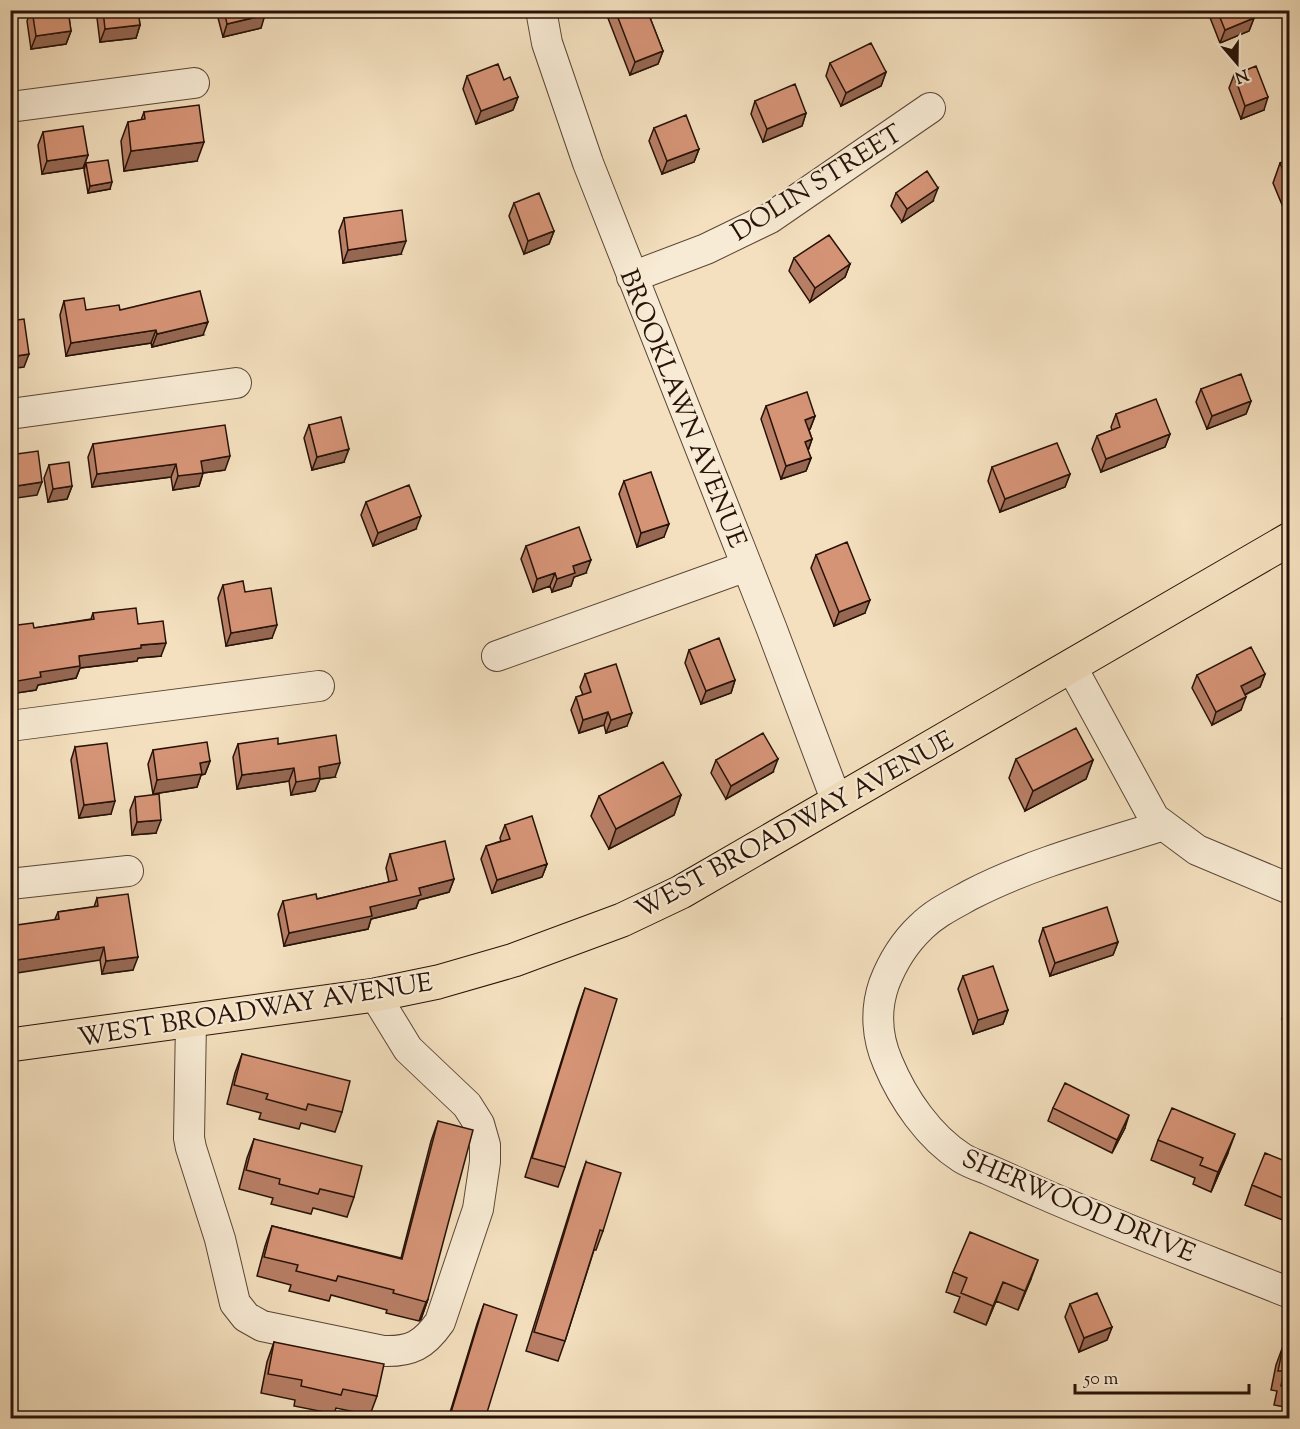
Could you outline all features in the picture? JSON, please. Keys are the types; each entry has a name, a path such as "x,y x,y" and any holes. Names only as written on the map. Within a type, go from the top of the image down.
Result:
{"main road":[{"name":"WEST BROADWAY AVENUE","path":"10,1045 375,995 438,982 514,960 622,920 681,892 1290,539"}],"street":[{"name":"BROOKLAWN AVENUE","path":"541,10 547,43 588,162 837,802"},
{"path":"10,107 194,83"},
{"name":"DOLIN STREET","path":"632,277 706,249 770,218 930,108"},
{"path":"10,414 236,383"},
{"path":"497,656 747,566"},
{"path":"1071,666 1154,818 1161,826 1197,850 1290,889"},
{"path":"10,726 319,686"},
{"name":"SHERWOOD DRIVE","path":"1161,826 1040,865 990,885 943,910 921,927 902,948 888,972 881,994 878,1023 883,1053 893,1076 913,1110 936,1137 963,1159 1076,1209 1290,1293"},
{"path":"10,884 128,871"},
{"path":"191,1021 189,1138 220,1239 235,1303 246,1317 262,1326 383,1351 400,1352 419,1345 430,1336 440,1322 478,1209 485,1162 485,1145 479,1124 467,1105 408,1049 375,995"}],"building":[{"path":"32,10 68,10 71,31 36,36"},
{"path":"103,10 138,10 140,25 105,29"},
{"path":"224,10 264,10 265,15 227,24"},
{"path":"615,10 647,10 663,51 635,62"},
{"path":"1217,10 1251,10 1254,18 1225,30"},
{"path":"871,43 886,72 846,93 830,63"},
{"path":"498,64 504,80 510,77 518,97 481,111 467,76"},
{"path":"1256,66 1268,97 1245,106 1234,75"},
{"path":"795,84 806,113 767,129 755,101"},
{"path":"199,105 204,142 131,151 128,122 145,119 144,112"},
{"path":"686,115 699,149 667,161 654,128"},
{"path":"83,126 88,155 47,161 43,132"},
{"path":"1290,159 1290,187 1280,163"},
{"path":"108,160 112,182 90,186 86,163"},
{"path":"927,171 938,188 907,209 896,193"},
{"path":"539,193 554,231 528,241 514,203"},
{"path":"402,210 406,241 348,250 344,218"},
{"path":"829,235 850,264 815,288 794,258"},
{"path":"200,291 208,322 157,334 156,330 71,343 64,301 84,298 86,310 119,305 120,310"},
{"path":"24,319 29,354 10,357 10,321"},
{"path":"1241,374 1251,401 1212,416 1201,389"},
{"path":"807,392 815,416 805,420 812,439 805,442 811,458 786,466 766,406"},
{"path":"1156,399 1170,434 1106,459 1097,436 1120,427 1116,414"},
{"path":"341,417 349,449 317,457 309,425"},
{"path":"225,425 230,456 201,461 203,473 178,476 176,464 97,474 93,444"},
{"path":"1057,443 1070,474 1005,499 992,467"},
{"path":"38,451 42,482 10,487 10,455"},
{"path":"69,462 72,486 53,489 49,465"},
{"path":"651,472 669,524 641,533 624,481"},
{"path":"409,485 421,516 378,533 366,502"},
{"path":"579,527 591,560 573,566 575,573 557,579 555,573 537,579 526,546"},
{"path":"847,542 870,600 839,612 816,555"},
{"path":"243,581 245,592 271,588 277,625 231,633 223,585"},
{"path":"136,608 138,624 163,621 166,643 79,656 80,666 40,672 41,677 12,682 10,626 33,623 34,628 94,619 93,613"},
{"path":"719,638 735,680 706,691 689,650"},
{"path":"1251,647 1265,674 1241,686 1246,697 1216,712 1197,675"},
{"path":"616,664 632,713 611,720 608,712 583,720 576,697 591,692 585,674"},
{"path":"1076,728 1093,760 1033,791 1016,759"},
{"path":"763,733 778,759 731,786 716,760"},
{"path":"336,735 340,763 319,767 320,778 296,782 294,768 242,775 238,744 278,738 278,744"},
{"path":"207,742 210,761 200,763 202,774 157,780 153,750"},
{"path":"107,743 115,801 84,805 75,747"},
{"path":"663,762 681,795 616,829 599,796"},
{"path":"159,794 161,820 137,822 135,797"},
{"path":"532,816 547,864 497,880 486,846 510,839 505,825"},
{"path":"445,841 454,879 419,888 421,895 370,907 372,916 289,933 283,901 316,894 317,899 397,880 390,854"},
{"path":"128,894 138,957 106,961 104,947 10,961 10,926 59,919 58,912 98,906 97,898"},
{"path":"1107,907 1118,942 1055,963 1043,928"},
{"path":"993,966 1008,1010 978,1020 963,976"},
{"path":"585,988 617,999 565,1167 532,1158"},
{"path":"242,1054 350,1081 342,1112 308,1104 306,1110 266,1099 268,1094 234,1085"},
{"path":"1065,1083 1129,1115 1117,1140 1053,1108"},
{"path":"1172,1108 1235,1134 1218,1172 1200,1165 1203,1158 1158,1140"},
{"path":"438,1121 473,1130 426,1302 393,1293 394,1290 338,1276 336,1281 296,1271 298,1265 264,1257 272,1226 402,1259"},
{"path":"254,1139 362,1166 354,1197 320,1189 318,1194 279,1184 280,1179 246,1170"},
{"path":"1265,1153 1290,1163 1290,1201 1252,1185"},
{"path":"586,1162 621,1173 603,1231 600,1230 565,1341 534,1332"},
{"path":"970,1232 1038,1260 1025,1291 1003,1282 993,1306 961,1293 967,1278 953,1272"},
{"path":"1097,1293 1112,1327 1084,1338 1070,1304"},
{"path":"484,1304 517,1315 485,1419 449,1419"},
{"path":"274,1342 384,1364 377,1396 343,1389 341,1395 301,1386 302,1380 268,1374"},
{"path":"1283,1346 1290,1347 1290,1388 1281,1386 1284,1371 1278,1371"}]}
